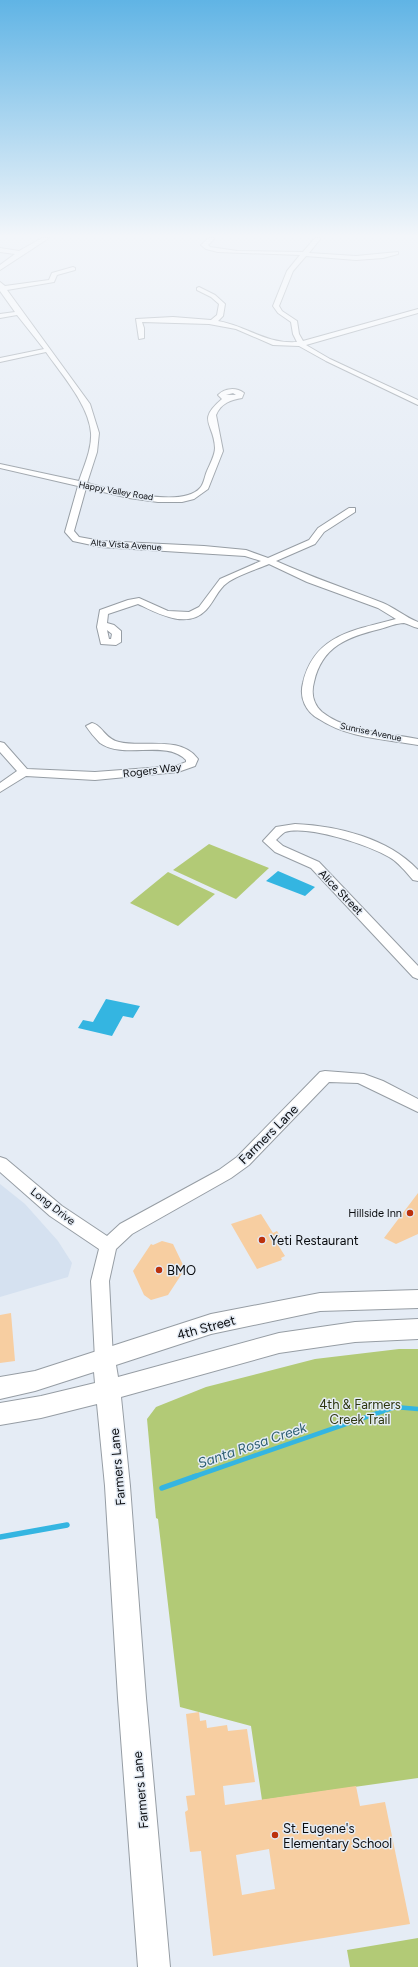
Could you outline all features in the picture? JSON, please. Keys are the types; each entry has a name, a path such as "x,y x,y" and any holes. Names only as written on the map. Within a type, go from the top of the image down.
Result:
{"main road":[{"name":"4th Street","path":"0,1388 35,1381 211,1324 320,1302 418,1299"},
{"path":"0,1414 41,1407 108,1390 278,1343 355,1332 418,1329"},
{"name":"Farmers Lane","path":"104,1359 115,1445 122,1529 132,1698 154,1967"}],"street":[{"name":"Alta Vista Avenue","path":"33,330 86,404 95,433 93,452 81,485 70,524 70,532 76,539 101,544 233,551 255,555 310,580 381,606 404,620 418,625"},
{"path":"141,330 141,338"},
{"path":"243,330 267,342 279,344 302,344 323,340 351,330"},
{"path":"295,330 302,344 328,360 418,403"},
{"path":"0,360 48,350"},
{"name":"Happy Valley Road","path":"0,466 81,485 158,499 182,499 197,494 204,489 207,484 220,446 212,416 214,410 226,399"},
{"path":"102,625 101,618 103,612 131,602 139,601 166,614 179,616 191,614 202,608 223,581 312,542 321,530 352,510"},
{"name":"Sunrise Avenue","path":"404,620 351,635 325,648 315,661 308,683 307,694 312,709 336,724 353,729 418,742"},
{"name":"Rogers Way","path":"24,772 95,776 178,769 191,764 192,759 189,753 178,749 115,746 105,741 92,726"},
{"path":"0,745 24,772 0,788"},
{"name":"Alice Street","path":"418,877 395,855 367,843 326,832 300,828 282,830 269,841 279,849 315,865 339,888 418,974"},
{"name":"Farmers Lane","path":"104,1359 100,1281 108,1246 126,1229 225,1174 243,1161 325,1076 359,1078 378,1085 418,1106"},
{"name":"Long Drive","path":"0,1163 56,1211 108,1246"}],"shaded area":[{"path":"0,1184 25,1204 58,1241 72,1263 68,1277 0,1297"}],"green space":[{"path":"209,844 269,868 236,899 173,870"},
{"path":"168,872 215,894 178,926 130,903"},
{"name":"4th & Farmers Creek Trail","path":"399,1349 418,1349 418,1778 262,1800 251,1726 180,1707 158,1519 156,1518 147,1419 156,1407 206,1387 315,1359"},
{"path":"418,1938 418,1967 350,1967 347,1950"}],"water":[{"path":"278,871 315,887 305,896 266,881"},
{"path":"106,999 140,1006 133,1018 123,1016 112,1036 78,1028 83,1020 93,1022"}],"building":[{"name":"Hillside Inn","path":"418,1193 418,1234 396,1244 384,1238"},
{"name":"Yeti Restaurant","path":"261,1214 273,1233 277,1231 284,1243 278,1245 285,1256 281,1258 282,1260 257,1269 231,1224"},
{"name":"BMO","path":"162,1241 173,1244 185,1269 168,1295 151,1300 144,1295 133,1271 151,1244 153,1245"},
{"path":"11,1313 15,1361 0,1363 0,1315"},
{"name":"St. Eugene's Elementary School","path":"199,1712 200,1721 206,1720 207,1728 227,1725 228,1731 247,1729 255,1782 223,1786 225,1805 356,1786 360,1806 385,1802 410,1924 213,1956 201,1851 190,1852 185,1812 188,1810 186,1796 195,1795 186,1714","holes":["269,1849 275,1889 242,1895 236,1855"]}],"waterway":[{"name":"Santa Rosa Creek","path":"193,1477 395,1407 418,1409"},
{"name":"Santa Rosa Creek","path":"162,1488 196,1476"},
{"name":"Santa Rosa Creek","path":"0,1537 67,1525"}],"place":[{"name":"Hillside Inn","path":"410,1213"},
{"name":"Yeti Restaurant","path":"262,1240"},
{"name":"BMO","path":"159,1270"},
{"name":"St. Eugene's Elementary School","path":"275,1835"}]}
